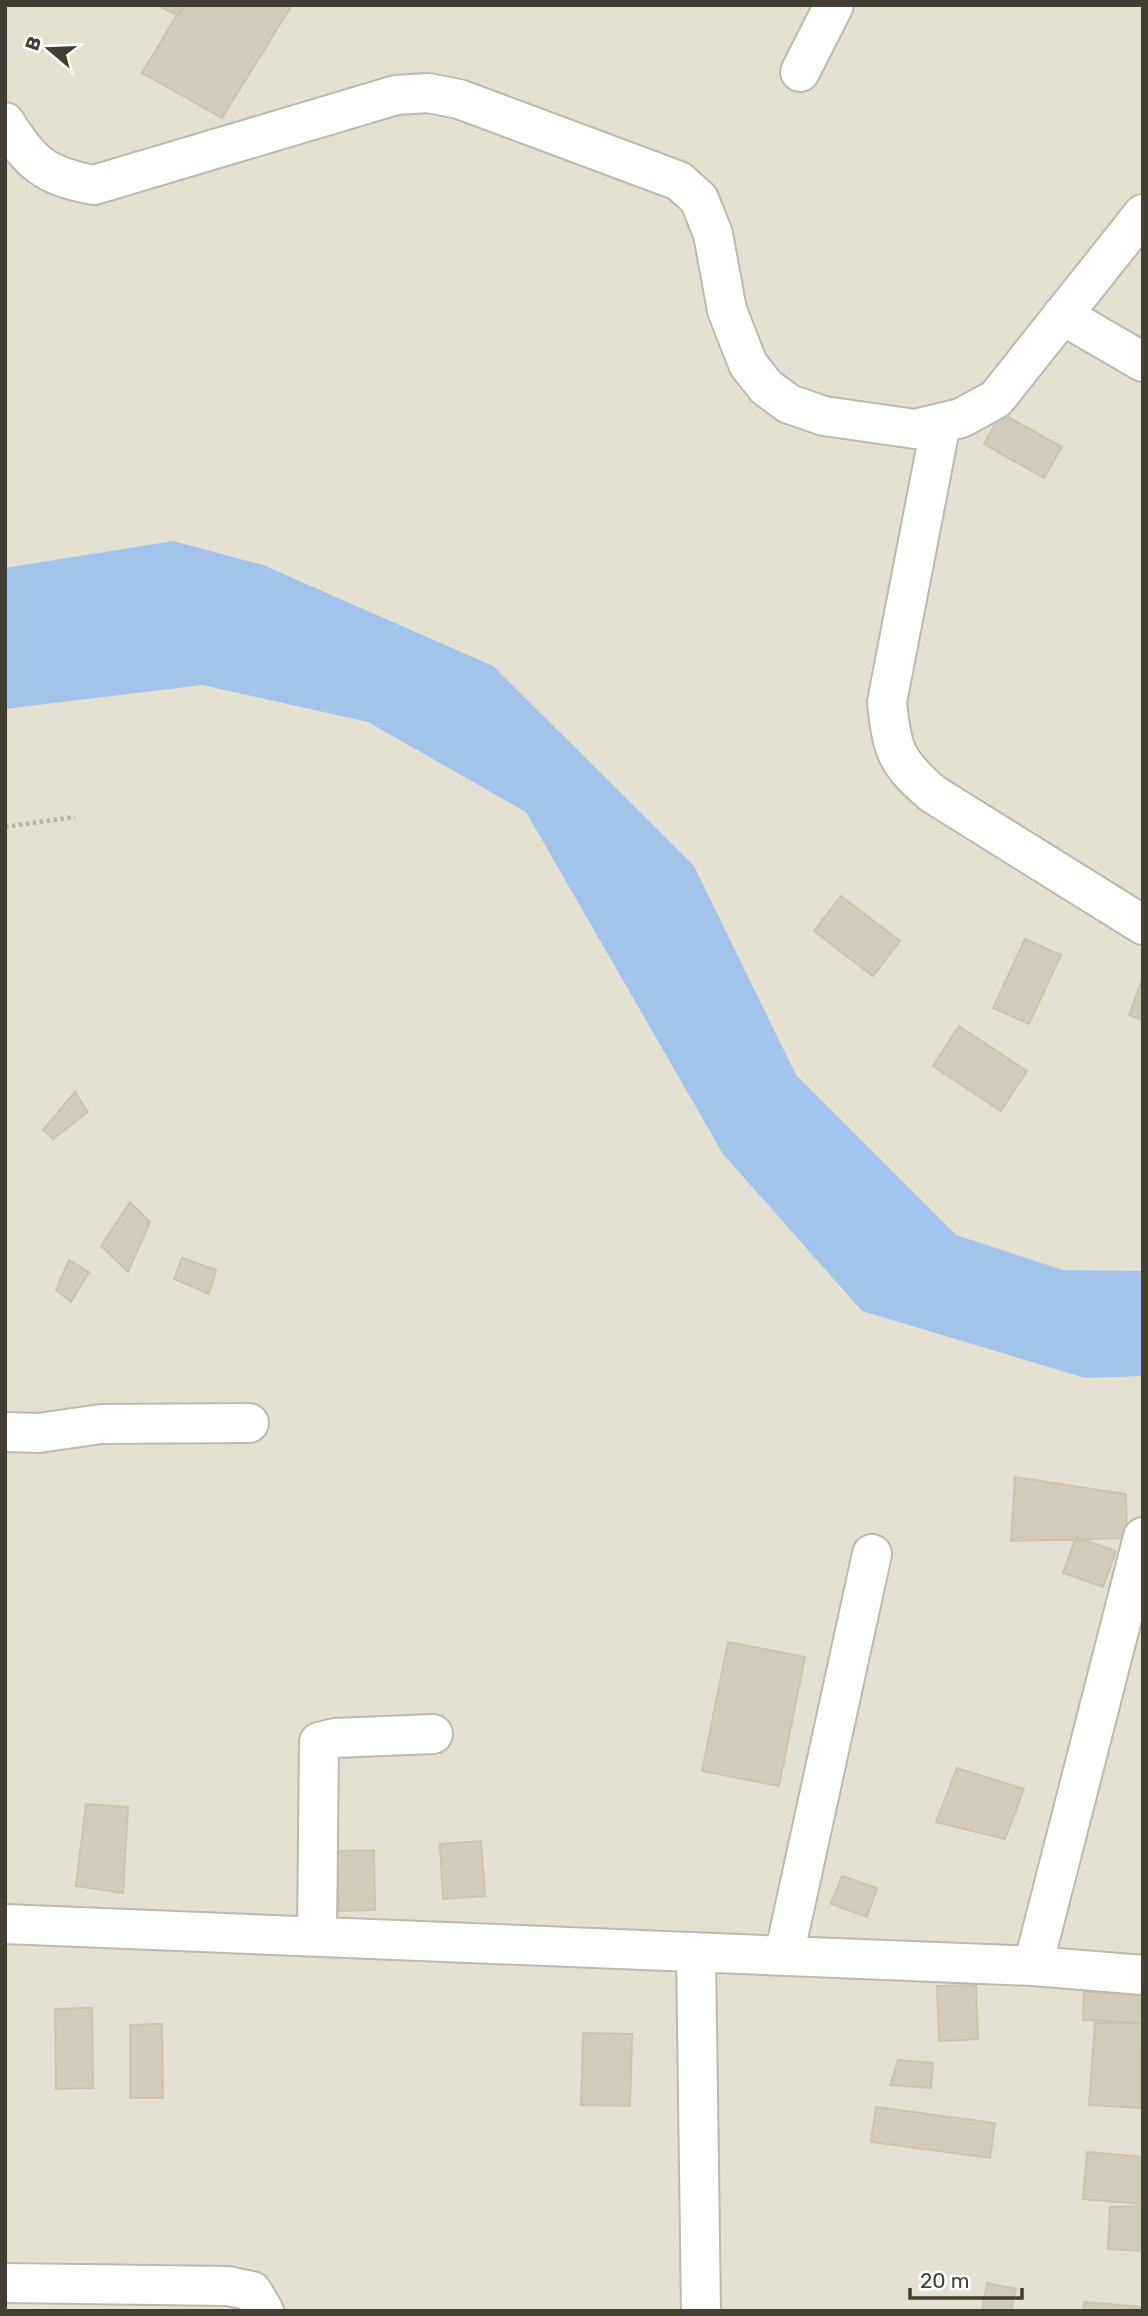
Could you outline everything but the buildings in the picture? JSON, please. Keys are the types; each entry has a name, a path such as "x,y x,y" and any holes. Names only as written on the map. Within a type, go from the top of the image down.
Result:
{"street":[{"path":"800,72 834,5"},
{"path":"5,122 37,166 64,179 94,184 396,95 428,93 459,99 679,181 699,200 713,234 727,310 748,364 766,387 789,404 824,416 875,426 915,429 961,418 996,399 1142,217"},
{"path":"1062,315 1143,362"},
{"path":"941,423 887,702 891,743 908,773 933,794 1143,925"},
{"path":"5,1432 39,1433 101,1424 249,1423"},
{"path":"1033,1966 1143,1537"},
{"path":"784,1956 873,1554"},
{"path":"317,1937 319,1742 335,1738 433,1734"},
{"path":"5,1924 1033,1966 1143,1975"},
{"path":"696,1952 701,2311"},
{"path":"5,2283 242,2288 252,2291 264,2311"}],"path":[{"path":"5,827 75,817"}],"shaded area":[{"path":"5,5 1143,5 1143,2311 5,2311"}],"water":[{"path":"173,541 263,565 493,666 694,866 796,1075 956,1235 1063,1270 1143,1271 1143,1376 1085,1378 862,1311 723,1154 526,812 368,722 202,685 5,709 5,568"}]}
